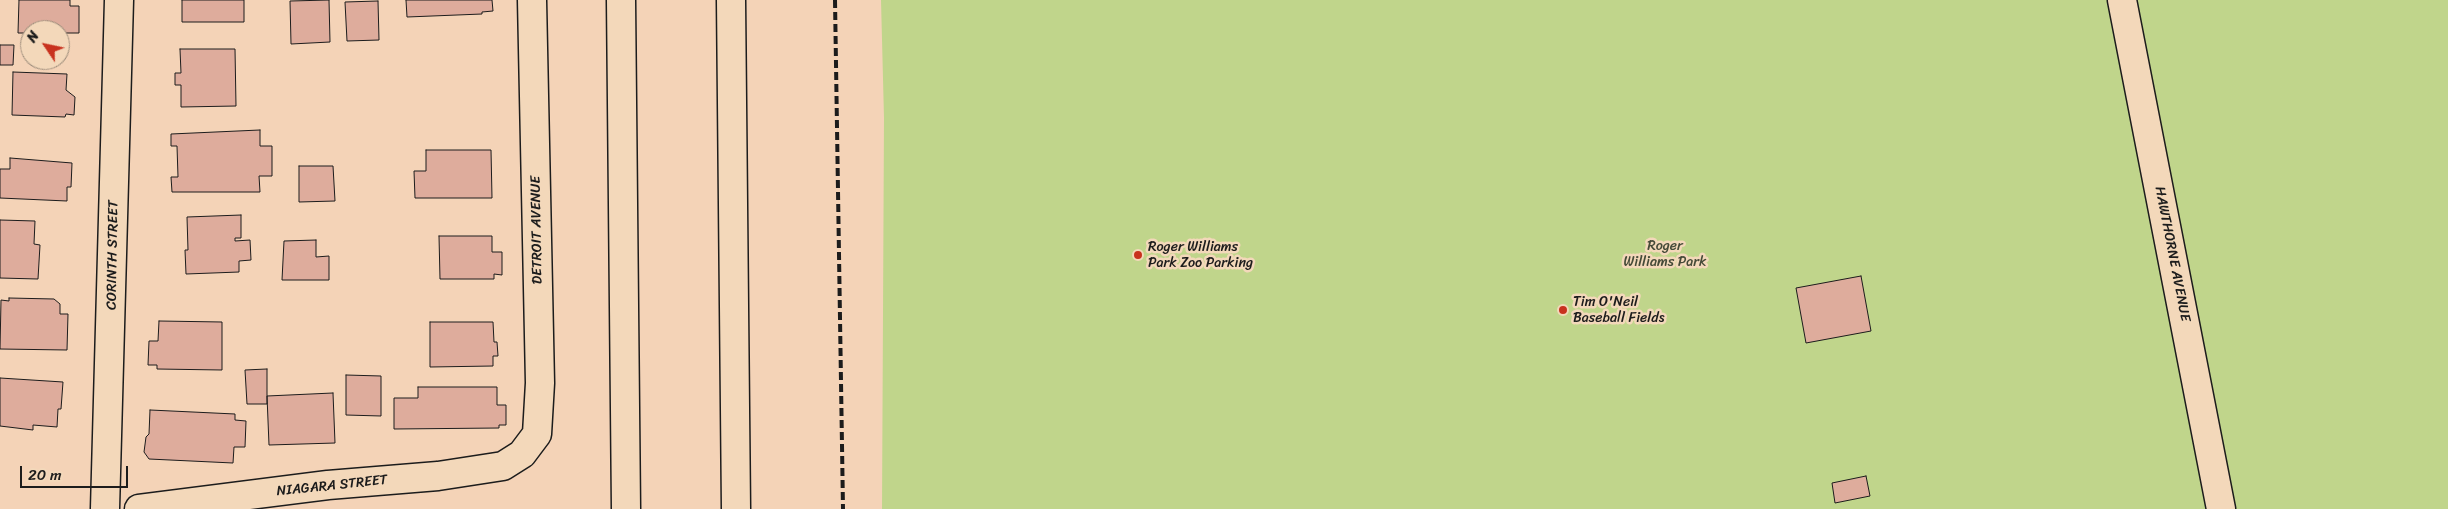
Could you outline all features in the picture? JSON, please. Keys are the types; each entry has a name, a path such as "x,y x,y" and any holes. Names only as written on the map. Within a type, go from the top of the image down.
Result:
{"main road":[{"name":"CORINTH STREET","path":"104,509 109,400 119,0"},
{"name":"DETROIT AVENUE","path":"522,454 536,434 540,383 532,0"},
{"path":"621,0 626,509"},
{"path":"730,0 736,509"},
{"name":"HAWTHORNE AVENUE","path":"2122,0 2221,509"},
{"name":"NIAGARA STREET","path":"139,509 328,484 438,476 502,466 522,454"}],"green space":[{"name":"Roger Williams Park","path":"881,0 2448,0 2448,509 882,509 884,118"}],"building":[{"path":"19,0 70,0 70,6 79,6 79,33 70,33 70,20 20,20 20,33 18,33"},
{"path":"182,0 244,0 244,22 182,22"},
{"path":"329,0 330,42 291,44 290,1"},
{"path":"406,0 492,0 493,11 482,12 482,14 407,17"},
{"path":"378,1 379,40 347,41 345,2"},
{"path":"0,45 14,45 13,65 0,65"},
{"path":"180,49 235,49 236,106 181,107 181,85 175,85 175,73 181,73"},
{"path":"13,72 67,74 66,90 75,97 74,115 66,114 65,117 12,115"},
{"path":"260,130 260,146 272,146 272,176 259,176 260,192 172,192 171,177 178,177 177,146 171,146 171,134"},
{"path":"426,150 491,150 492,198 415,198 414,171 426,171"},
{"path":"10,158 72,163 71,187 67,187 67,201 0,198 0,169 10,169"},
{"path":"299,166 333,166 335,201 299,202"},
{"path":"241,215 241,238 235,238 235,241 250,240 251,260 239,261 239,272 186,274 185,250 188,250 187,217"},
{"path":"0,220 35,221 34,244 40,245 38,279 0,278"},
{"path":"439,236 492,236 492,252 502,252 502,275 494,274 494,279 440,279"},
{"path":"316,240 316,257 329,256 329,280 282,280 284,241"},
{"path":"1861,276 1871,331 1806,343 1796,288"},
{"path":"9,298 54,299 60,304 60,314 68,314 67,350 0,349 1,300 9,301"},
{"path":"159,321 222,322 222,370 157,369 157,365 148,365 149,341 158,341"},
{"path":"430,322 493,322 494,342 497,342 498,356 493,356 493,366 430,367"},
{"path":"267,369 267,404 247,404 245,370"},
{"path":"346,375 381,376 381,416 346,415"},
{"path":"0,378 63,382 61,409 58,409 57,427 33,425 33,430 0,426"},
{"path":"418,387 497,387 497,405 506,405 506,425 499,425 499,428 394,429 394,398 418,398"},
{"path":"333,393 335,443 269,445 267,396"},
{"path":"150,410 235,414 235,420 246,421 245,447 234,447 233,463 149,459 144,452 146,437 149,434"},
{"path":"1866,476 1870,496 1835,503 1832,483"}],"railway":[{"path":"835,0 843,509"}],"place":[{"name":"Roger Williams Park Zoo Parking","path":"1138,255"},
{"name":"Tim O'Neil Baseball Fields","path":"1563,310"}]}
